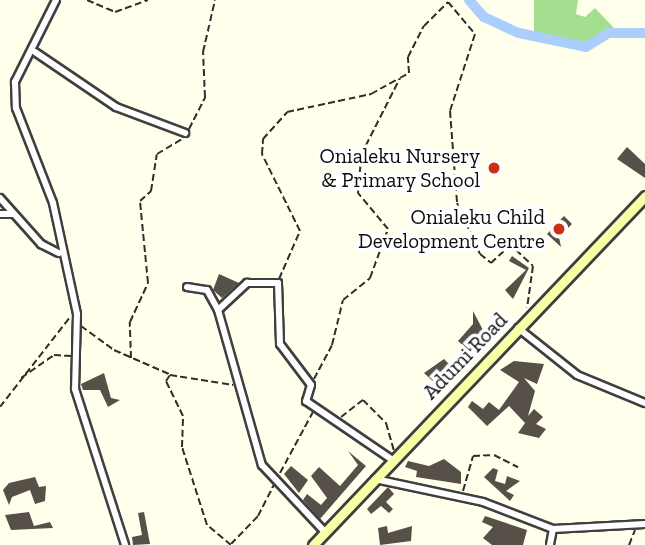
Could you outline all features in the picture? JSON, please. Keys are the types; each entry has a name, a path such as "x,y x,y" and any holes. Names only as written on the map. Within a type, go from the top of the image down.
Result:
{"main road":[{"name":"Adumi Road","path":"313,545 393,457 645,196"}],"street":[{"path":"56,0 35,52 15,82 16,108 53,203 59,253 77,314 74,358 80,411 111,487 125,545"},
{"path":"35,52 116,107 185,133"},
{"path":"0,198 41,244 59,253"},
{"path":"0,214 13,214"},
{"path":"218,310 247,283 278,284 280,344 311,385 305,400 339,419 393,457"},
{"path":"187,287 207,290 218,310 241,384 259,459 275,481 324,531"},
{"path":"517,327 577,375 645,403"},
{"path":"373,479 463,495 553,529 644,523"},
{"path":"550,545 553,529"}],"path":[{"path":"87,0 115,12 148,0"},
{"path":"131,358 131,322 148,284 140,201 152,191 157,154 185,133 205,97 204,52 215,0"},
{"path":"278,284 300,231 262,154 263,139 287,112 371,94 409,74 408,57 424,26 448,2 475,34 450,111 457,203 480,254 491,263 507,248 516,250 533,266 525,320"},
{"path":"311,385 332,345 343,300 370,278 388,229 358,193 357,171 400,78"},
{"path":"0,407 60,325 77,314"},
{"path":"77,324 131,358 170,375 211,386 241,384"},
{"path":"17,382 54,355 74,358"},
{"path":"170,375 171,396 183,416 187,468 207,525 231,545 258,516 315,407"},
{"path":"339,419 363,400 386,423 393,457"},
{"path":"463,495 473,456 494,455 518,467"},
{"path":"629,545 644,523"}],"green space":[{"path":"534,0 578,0 576,14 585,17 595,8 614,28 585,43 534,33"}],"building":[{"path":"627,147 645,164 645,178 617,159"},
{"path":"564,216 572,224 559,237 561,247 547,234"},
{"path":"512,256 529,268 513,299 505,290 526,270 509,261"},
{"path":"219,274 239,283 222,298 213,290"},
{"path":"473,311 484,332 470,352 458,341 473,324"},
{"path":"459,357 464,361 439,387 424,373 444,359 452,367"},
{"path":"514,361 544,364 537,384 524,378 535,391 528,416 534,409 543,417 536,424 546,429 539,438 518,433 525,423 509,406 487,426 468,407 472,401 483,409 489,402 499,410 519,382 500,370"},
{"path":"104,373 111,398 120,400 108,407 100,390 83,390 81,384"},
{"path":"348,451 366,466 320,519 303,500 307,494 321,505 327,498 311,476 319,467 340,486 358,465"},
{"path":"444,459 461,472 461,484 416,477 417,471 405,467 408,461 429,466"},
{"path":"291,466 308,480 299,493 284,474"},
{"path":"493,468 498,470 495,481 505,484 507,476 520,481 506,491 514,495 510,501 484,477"},
{"path":"35,477 39,487 46,486 45,501 35,504 30,490 12,497 9,505 3,490 9,483"},
{"path":"388,487 394,494 386,502 393,509 389,513 381,506 371,514 367,509"},
{"path":"29,512 34,526 50,522 53,528 11,530 5,515"},
{"path":"144,512 150,544 133,545 132,537 142,535 138,513"},
{"path":"485,516 527,530 523,545 492,545 483,538 493,527 482,522"},
{"path":"387,526 388,533 412,526 411,541 380,545 378,528"}],"waterway":[{"path":"469,0 484,17 519,33 586,47 608,33 645,33"}],"place":[{"name":"Onialeku Nursery & Primary School","path":"494,168"},
{"name":"Onialeku Child Development Centre","path":"559,229"}]}
